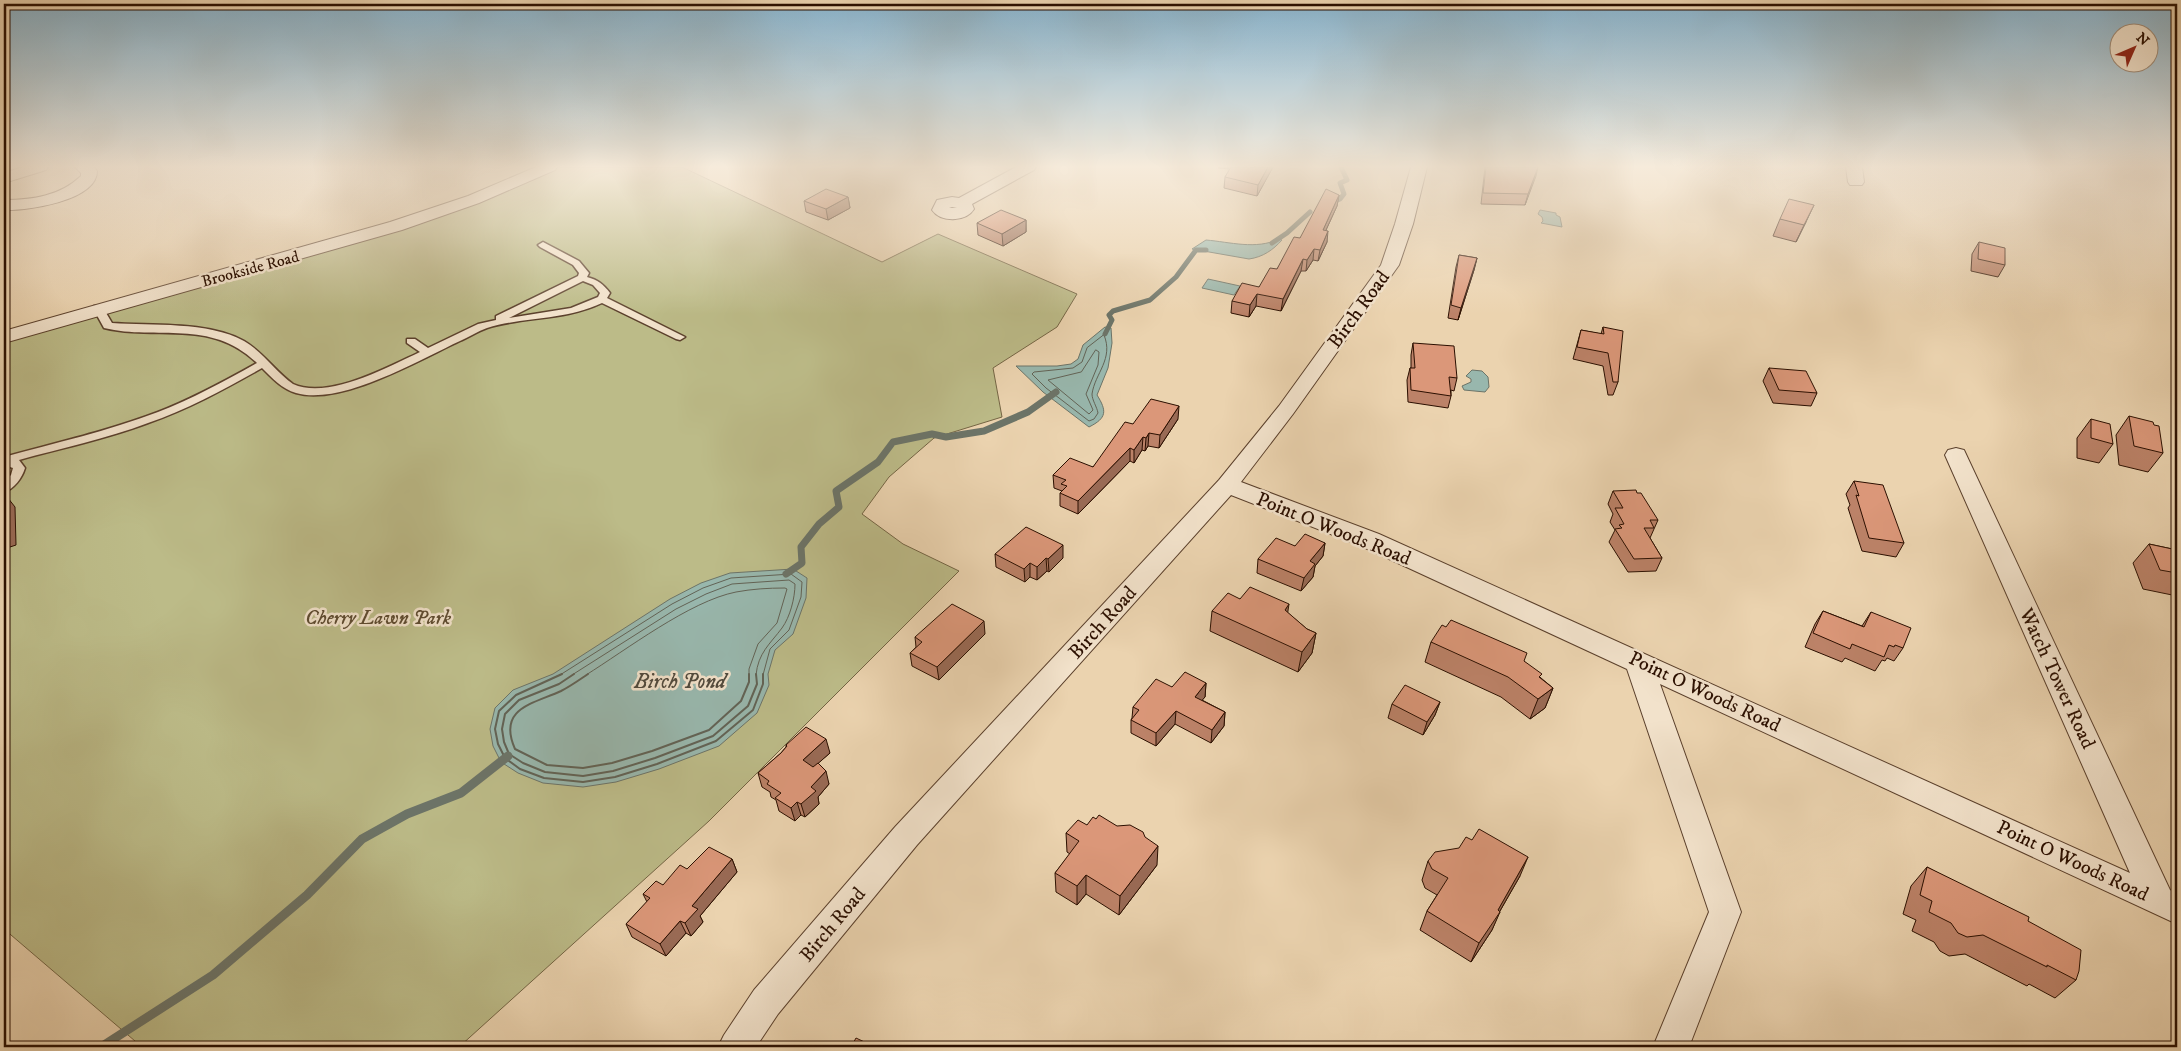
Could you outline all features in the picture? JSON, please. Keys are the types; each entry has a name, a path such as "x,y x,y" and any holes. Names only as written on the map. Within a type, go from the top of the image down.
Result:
{"street":[{"name":"Brookside Road","path":"4,337 98,308 347,241 426,216"},
{"name":"Birch Road","path":"736,1047 766,1002 906,836 1227,485 1286,410 1390,265 1406,216"},
{"name":"Watch Tower Road","path":"1956,455 2168,905"},
{"name":"Point O Woods Road","path":"1227,485 1370,540 2168,905"},
{"path":"1638,661 1726,912 1671,1047"}],"lane":[{"path":"542,245 576,263 584,273 582,278"},
{"path":"98,308 108,326 176,330 222,336 241,344 276,376 298,390 316,392 330,391 358,382 427,352 582,278 596,283 605,292 602,299 589,307 571,313 518,319 483,326"},
{"path":"602,299 680,337"},
{"path":"411,341 427,352"},
{"path":"5,461 128,426 162,414 196,400 262,364"},
{"path":"4,488 17,476 19,468 15,463 5,461"}],"green space":[{"name":"Cherry Lawn Park","path":"414,216 785,216 882,262 938,234 1077,294 1057,327 993,368 1002,417 934,438 889,477 862,514 903,544 959,571 709,821 459,1047 142,1047 4,929 4,334"}],"water":[{"path":"1541,216 1560,217 1562,227 1541,223 1543,221"},
{"path":"1206,240 1252,245 1282,240 1275,247 1259,257 1249,259 1192,249"},
{"path":"1208,279 1240,286 1234,295 1202,288"},
{"path":"1105,327 1111,328 1112,343 1108,368 1097,395 1104,414 1095,424 1089,427 1043,392 1016,366 1071,364 1078,359 1083,345"},
{"path":"1472,370 1482,371 1488,377 1489,387 1485,392 1464,390 1462,386 1471,382 1471,379 1466,376"},
{"name":"Birch Pond","path":"793,569 807,578 806,598 793,634 775,650 768,674 769,685 757,713 719,746 659,769 616,782 583,787 543,783 518,773 501,762 493,746 490,729 495,708 513,690 553,674 670,599 701,583 730,573"}],"building":[{"path":"990,216 1016,216 1026,220 1002,234 977,223"},
{"path":"1312,216 1329,216 1323,230 1328,231 1320,250 1314,249 1307,260 1303,259 1283,299 1257,294 1250,305 1232,301 1242,283 1259,287 1270,268 1277,269 1294,237 1300,238"},
{"path":"1781,216 1808,216 1804,225 1780,219"},
{"path":"1979,242 2005,248 2005,265 1978,259"},
{"path":"1459,255 1477,258 1461,308 1451,305"},
{"path":"1603,327 1623,331 1618,382 1613,382 1608,353 1577,347 1581,330 1604,334"},
{"path":"1413,343 1454,346 1457,378 1449,377 1451,396 1411,390 1410,368 1415,368"},
{"path":"1769,368 1806,371 1817,393 1779,390"},
{"path":"1151,399 1179,406 1160,435 1149,433 1146,438 1143,437 1134,450 1130,448 1078,501 1060,493 1067,486 1061,484 1066,480 1053,475 1070,458 1093,467 1125,422 1133,424"},
{"path":"2129,416 2153,422 2154,425 2159,426 2163,453 2134,446"},
{"path":"2091,419 2110,424 2113,444 2091,438"},
{"path":"1854,481 1883,485 1904,543 1869,538 1856,495 1859,496"},
{"path":"1636,490 1637,493 1641,493 1658,520 1650,520 1654,528 1644,528 1662,558 1634,559 1615,529 1622,528 1619,525 1624,524 1615,508 1623,508 1613,491"},
{"path":"1026,527 1063,545 1037,567 1030,563 1024,569 995,554"},
{"path":"1305,534 1325,543 1310,561 1315,564 1304,578 1258,559 1276,538 1295,546"},
{"path":"2149,544 2177,550 2177,573 2160,570"},
{"path":"1250,587 1289,604 1285,610 1307,629 1316,633 1302,652 1212,611 1228,593 1240,599"},
{"path":"952,604 984,621 937,667 910,653 922,642 915,637"},
{"path":"1823,611 1864,627 1871,612 1911,628 1903,648 1889,645 1884,657 1852,644 1850,649 1813,633"},
{"path":"1451,620 1527,653 1524,661 1542,674 1539,677 1553,688 1538,699 1508,677 1431,642 1442,625 1446,627"},
{"path":"1185,672 1206,683 1195,697 1225,712 1212,730 1176,711 1156,733 1131,720 1139,710 1133,707 1156,679 1172,687"},
{"path":"1405,685 1440,702 1427,722 1392,704"},
{"path":"806,727 826,739 803,760 813,767 818,763 826,771 811,787 816,791 801,804 797,802 791,808 775,798 781,793 767,784 769,781 758,773"},
{"path":"1099,815 1117,826 1130,825 1143,832 1145,837 1158,846 1120,896 1086,875 1077,886 1055,873 1079,841 1066,833 1078,820 1087,825 1093,817 1096,819"},
{"path":"1479,829 1528,857 1498,910 1500,912 1479,943 1427,911 1448,878 1432,869 1428,861 1435,852 1459,848 1466,837 1472,840"},
{"path":"709,847 732,859 692,906 698,909 685,923 680,921 660,944 626,924 650,898 643,894 656,881 663,885 680,865 687,869"},
{"path":"1927,867 2029,917 2028,921 2081,950 2076,980 1983,935 1967,937 1958,933 1951,923 1929,912 1932,901 1920,895"},
{"path":"856,1038 875,1047 851,1047"},
{"path":"542,1042 551,1047 538,1047"}],"waterway":[{"path":"1272,243 1287,233 1306,216"},
{"path":"1105,334 1112,320 1109,315 1113,311 1150,300 1176,277 1196,250 1206,250"},
{"path":"786,574 802,563 801,547 819,524 839,507 836,491 878,462 893,442 932,434 946,437 984,431 1028,412 1056,392"},
{"path":"101,1047 213,975 307,895 362,839 407,814 461,793 508,756"}]}
